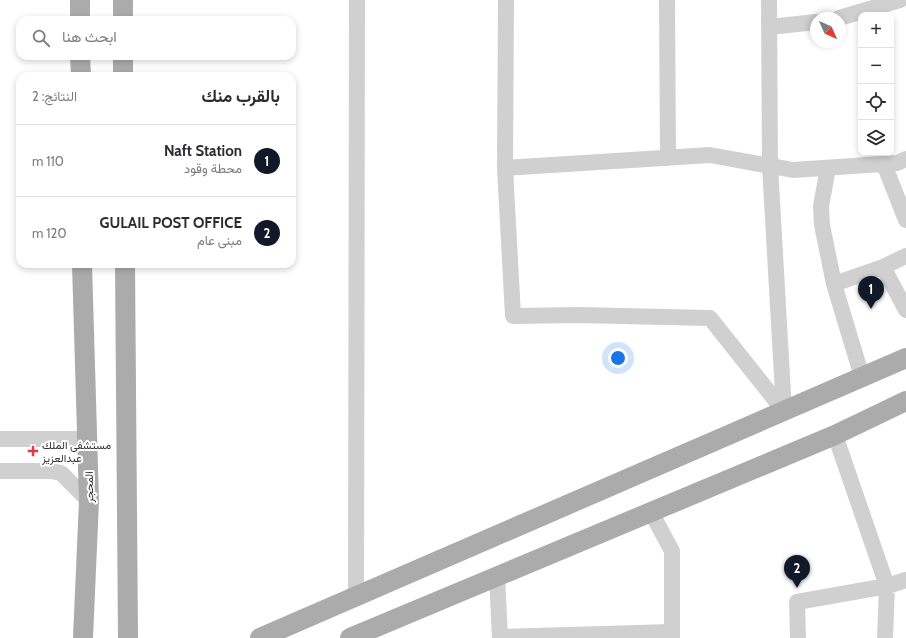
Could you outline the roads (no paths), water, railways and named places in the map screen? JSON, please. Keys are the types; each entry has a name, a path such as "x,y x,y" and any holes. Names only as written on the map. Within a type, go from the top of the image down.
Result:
{"main road":[{"path":"80,0 80,16"},
{"path":"123,0 123,16"},
{"path":"80,60 81,72"},
{"path":"123,60 123,72"},
{"name":"المحجر","path":"82,268 89,501 83,638"},
{"path":"125,268 128,638"},
{"path":"260,638 906,358"},
{"path":"357,637 497,576 834,434 906,401"}],"street":[{"path":"356,596 357,0"},
{"path":"506,0 505,168 513,316 578,314 710,318 784,411"},
{"path":"667,0 668,158"},
{"path":"769,0 770,166 784,411"},
{"path":"846,16 900,0"},
{"path":"769,27 810,23"},
{"path":"505,168 710,155 793,170 896,163 906,159"},
{"path":"884,164 906,220"},
{"path":"828,168 821,206 822,225 834,284 862,377"},
{"path":"834,284 883,267 906,256"},
{"path":"883,267 906,310"},
{"path":"834,434 887,586 885,638"},
{"path":"0,439 87,439"},
{"path":"0,471 52,471 61,473 89,501"},
{"path":"497,576 500,638 672,635 672,551 651,512"},
{"path":"798,638 797,602 887,586 906,580"}],"place":[{"name":"Naft Station","path":"871,309"},
{"name":"مستشفى الملك عبدالعزيز","path":"33,451"},
{"name":"GULAIL POST OFFICE","path":"797,588"}]}
